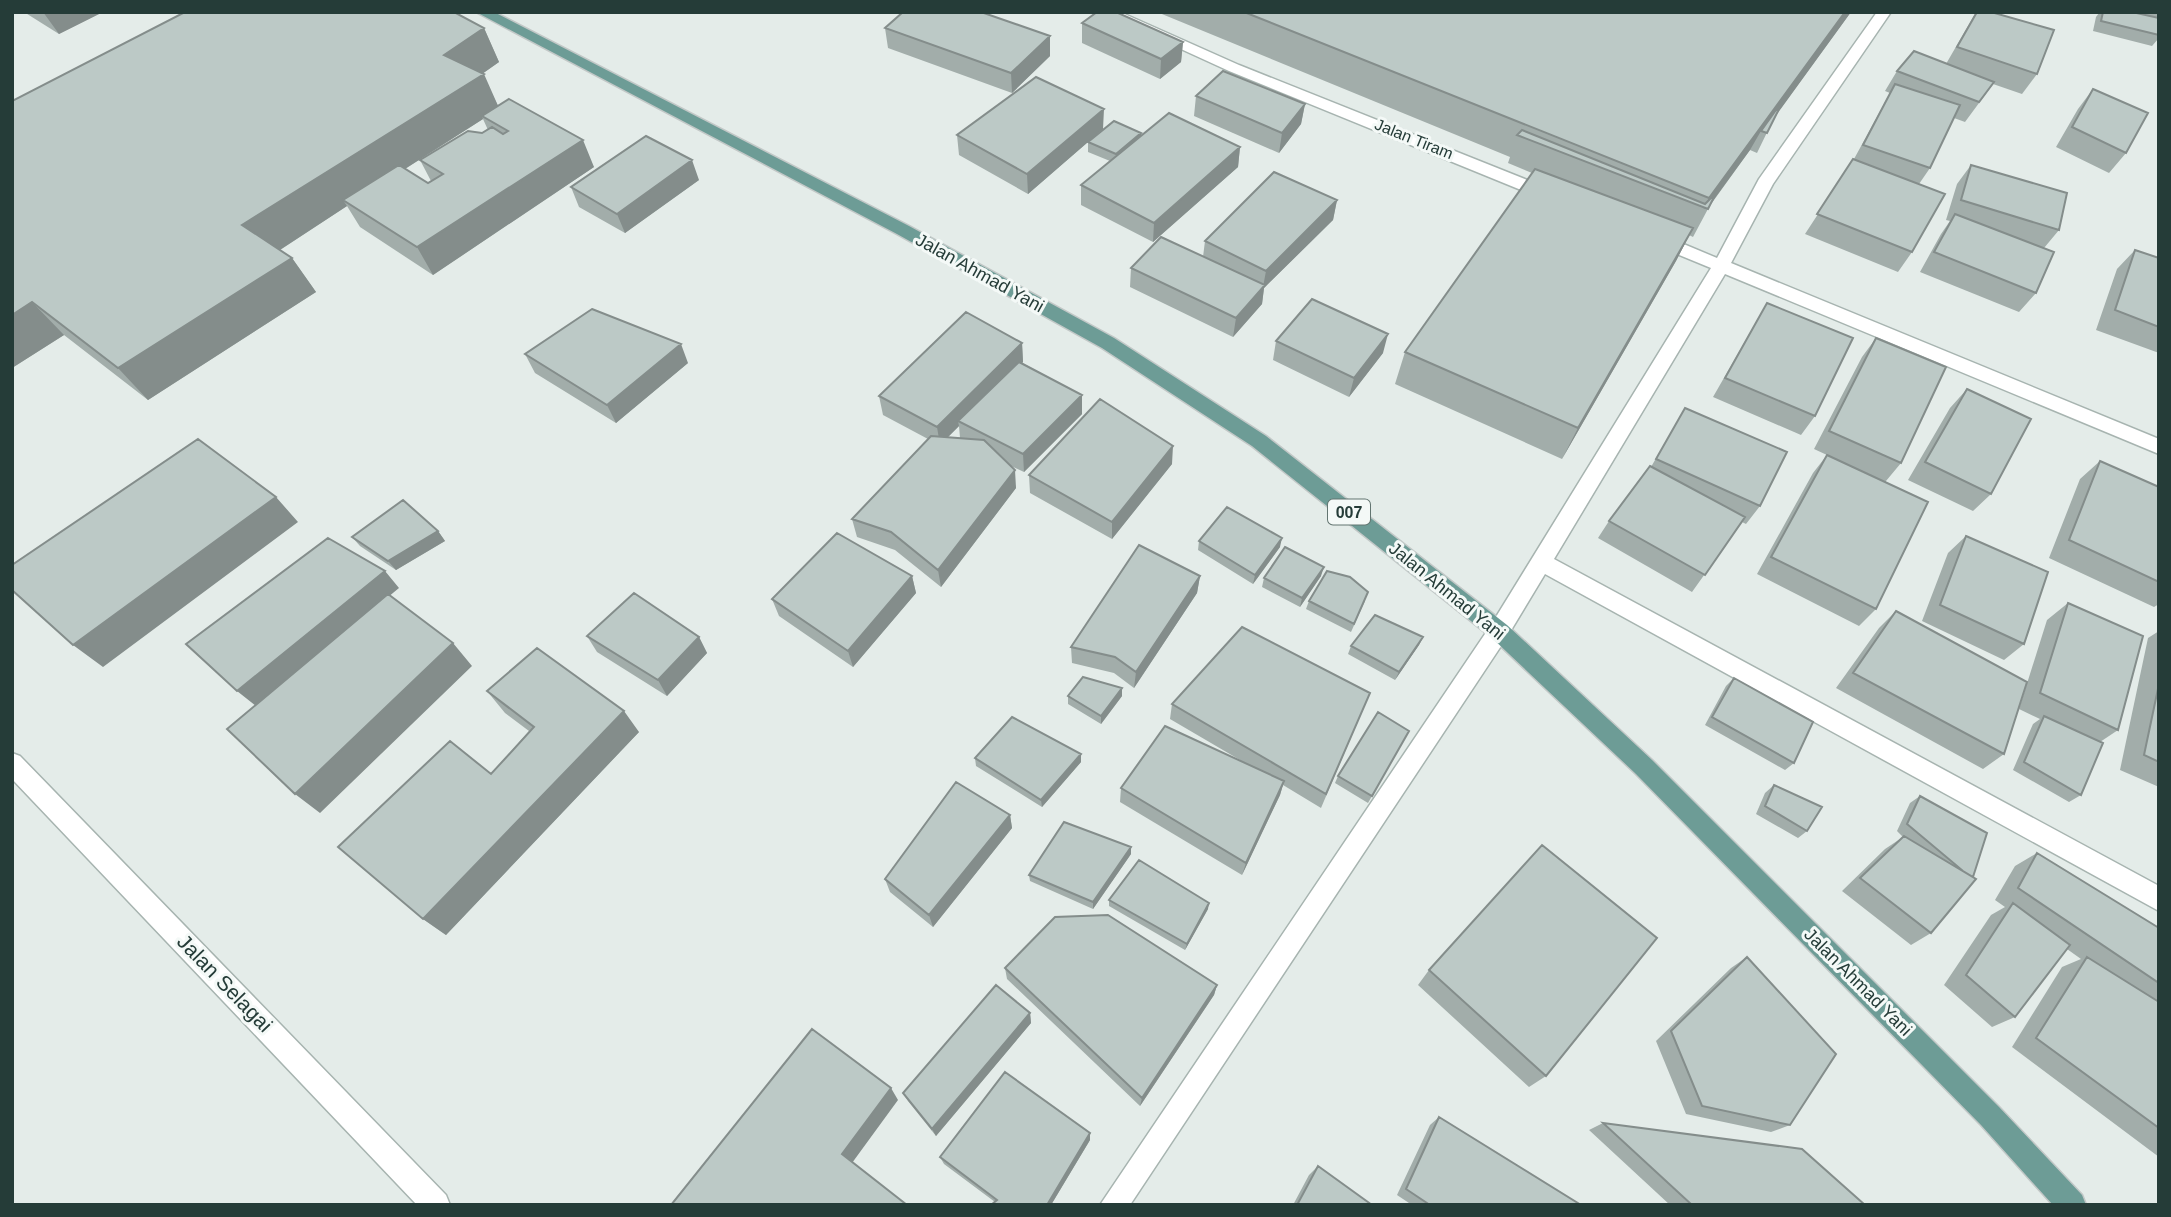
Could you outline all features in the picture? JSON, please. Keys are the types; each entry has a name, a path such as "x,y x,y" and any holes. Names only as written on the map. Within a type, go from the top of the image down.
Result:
{"main road":[{"name":"Jalan Ahmad Yani","path":"483,12 903,230 1108,343 1259,441 1499,631 1644,767 1990,1116 2072,1205"}],"street":[{"name":"Jalan Tiram","path":"1107,12 1234,68 1559,199"},
{"path":"1114,1205 1499,631 1721,266 1765,183 1884,12"},
{"path":"1646,235 2159,447"},
{"path":"1542,562 2159,899"},
{"name":"Jalan Selagai","path":"12,762 436,1205"}],"building":[{"path":"185,12 454,12 484,28 444,55 484,74 242,225 292,258 118,368 32,302 12,315 12,101"},
{"path":"903,12 981,12 1050,36 1011,73 885,28"},
{"path":"1097,12 1116,12 1183,42 1161,59 1082,23"},
{"path":"1244,12 1845,12 1709,198"},
{"path":"1977,12 1991,12 2054,30 2037,74 1957,47"},
{"path":"2103,12 2132,12 2159,18 2159,35 2101,21"},
{"path":"1914,51 1994,82 1979,102 1897,71"},
{"path":"1223,71 1305,104 1282,133 1196,96"},
{"path":"1036,77 1104,109 1027,174 957,135"},
{"path":"1895,84 1960,105 1930,168 1863,145"},
{"path":"2093,89 2148,113 2126,153 2072,127"},
{"path":"509,99 583,140 417,247 343,200 399,165 428,183 443,174 420,160 468,131 482,133 492,127 503,134 508,131 482,116"},
{"path":"1776,110 1778,111 1767,133 1761,131"},
{"path":"1169,113 1240,147 1154,223 1081,185"},
{"path":"1114,121 1141,133 1116,154 1088,142"},
{"path":"1522,130 1705,204 1716,193 1708,209 1517,135"},
{"path":"646,136 692,160 617,214 571,187"},
{"path":"1853,159 1945,194 1912,252 1817,214"},
{"path":"1971,165 2067,193 2059,230 1961,200"},
{"path":"1535,169 1693,228 1578,428 1405,352"},
{"path":"1274,172 1337,200 1266,271 1205,241"},
{"path":"1955,214 2054,252 2036,293 1934,252"},
{"path":"1161,237 1265,285 1236,318 1131,268"},
{"path":"2135,250 2159,258 2159,327 2115,310"},
{"path":"1312,299 1388,334 1354,378 1276,341"},
{"path":"1767,303 1853,338 1815,416 1725,378"},
{"path":"592,309 681,344 607,405 525,354"},
{"path":"966,312 1022,343 937,427 879,396"},
{"path":"1876,338 1946,367 1901,463 1829,431"},
{"path":"1019,362 1082,395 1023,454 958,421"},
{"path":"1967,389 2031,419 1991,494 1925,462"},
{"path":"1100,399 1173,446 1112,522 1029,475"},
{"path":"1685,408 1787,452 1760,506 1656,459"},
{"path":"931,436 984,440 1015,470 938,570 891,532 852,519"},
{"path":"198,439 276,497 73,645 12,590 12,565"},
{"path":"1827,455 1928,502 1876,609 1771,557"},
{"path":"2100,461 2159,487 2159,582 2069,540"},
{"path":"1650,466 1745,517 1705,575 1609,521"},
{"path":"403,500 438,531 388,561 352,537"},
{"path":"1227,507 1282,538 1255,575 1199,541"},
{"path":"837,533 912,576 848,651 772,599"},
{"path":"1966,536 2048,572 2024,644 1940,605"},
{"path":"328,538 385,571 237,691 186,644"},
{"path":"1139,545 1200,576 1136,672 1115,657 1071,647"},
{"path":"1285,547 1324,567 1302,598 1264,578"},
{"path":"1327,571 1350,577 1368,592 1354,624 1309,601"},
{"path":"634,593 699,637 658,680 587,636"},
{"path":"388,594 453,643 295,794 227,729"},
{"path":"2068,603 2143,636 2118,730 2040,693"},
{"path":"1896,611 2027,682 2004,754 1853,673"},
{"path":"1375,615 1423,637 1399,672 1351,646"},
{"path":"1242,627 1370,693 1326,794 1172,704"},
{"path":"537,648 624,711 423,919 338,847 450,741 491,774 534,727 487,691"},
{"path":"1083,677 1122,688 1101,716 1068,696"},
{"path":"1734,678 1813,722 1794,763 1712,717"},
{"path":"2159,684 2159,762 2144,755"},
{"path":"1378,712 1409,731 1372,796 1338,776"},
{"path":"2044,716 2103,743 2081,795 2024,762"},
{"path":"1012,717 1081,754 1041,800 975,758"},
{"path":"1165,726 1284,781 1246,863 1121,788"},
{"path":"956,782 1010,815 929,915 885,879"},
{"path":"1774,785 1822,807 1807,831 1765,806"},
{"path":"1920,796 1987,833 1973,877 1907,824"},
{"path":"1064,822 1131,847 1093,902 1029,875"},
{"path":"1904,836 1976,879 1931,933 1860,878"},
{"path":"1542,845 1657,938 1546,1076 1429,970"},
{"path":"2037,853 2159,928 2159,983 2018,888"},
{"path":"1139,860 1209,903 1187,944 1109,900"},
{"path":"2013,903 2070,945 2015,1017 1966,975"},
{"path":"1108,915 1217,985 1142,1098 1005,968 1055,917"},
{"path":"1747,957 1836,1054 1790,1125 1702,1106 1671,1031"},
{"path":"2087,957 2159,1002 2159,1128 2036,1038"},
{"path":"996,985 1030,1013 932,1129 903,1093"},
{"path":"812,1029 891,1088 842,1154 907,1205 671,1205"},
{"path":"1005,1072 1090,1133 1047,1205 991,1205 997,1200 940,1157"},
{"path":"1439,1117 1581,1205 1430,1205 1406,1189"},
{"path":"1603,1123 1802,1149 1865,1205 1692,1205"},
{"path":"1318,1166 1372,1205 1297,1205"}]}
